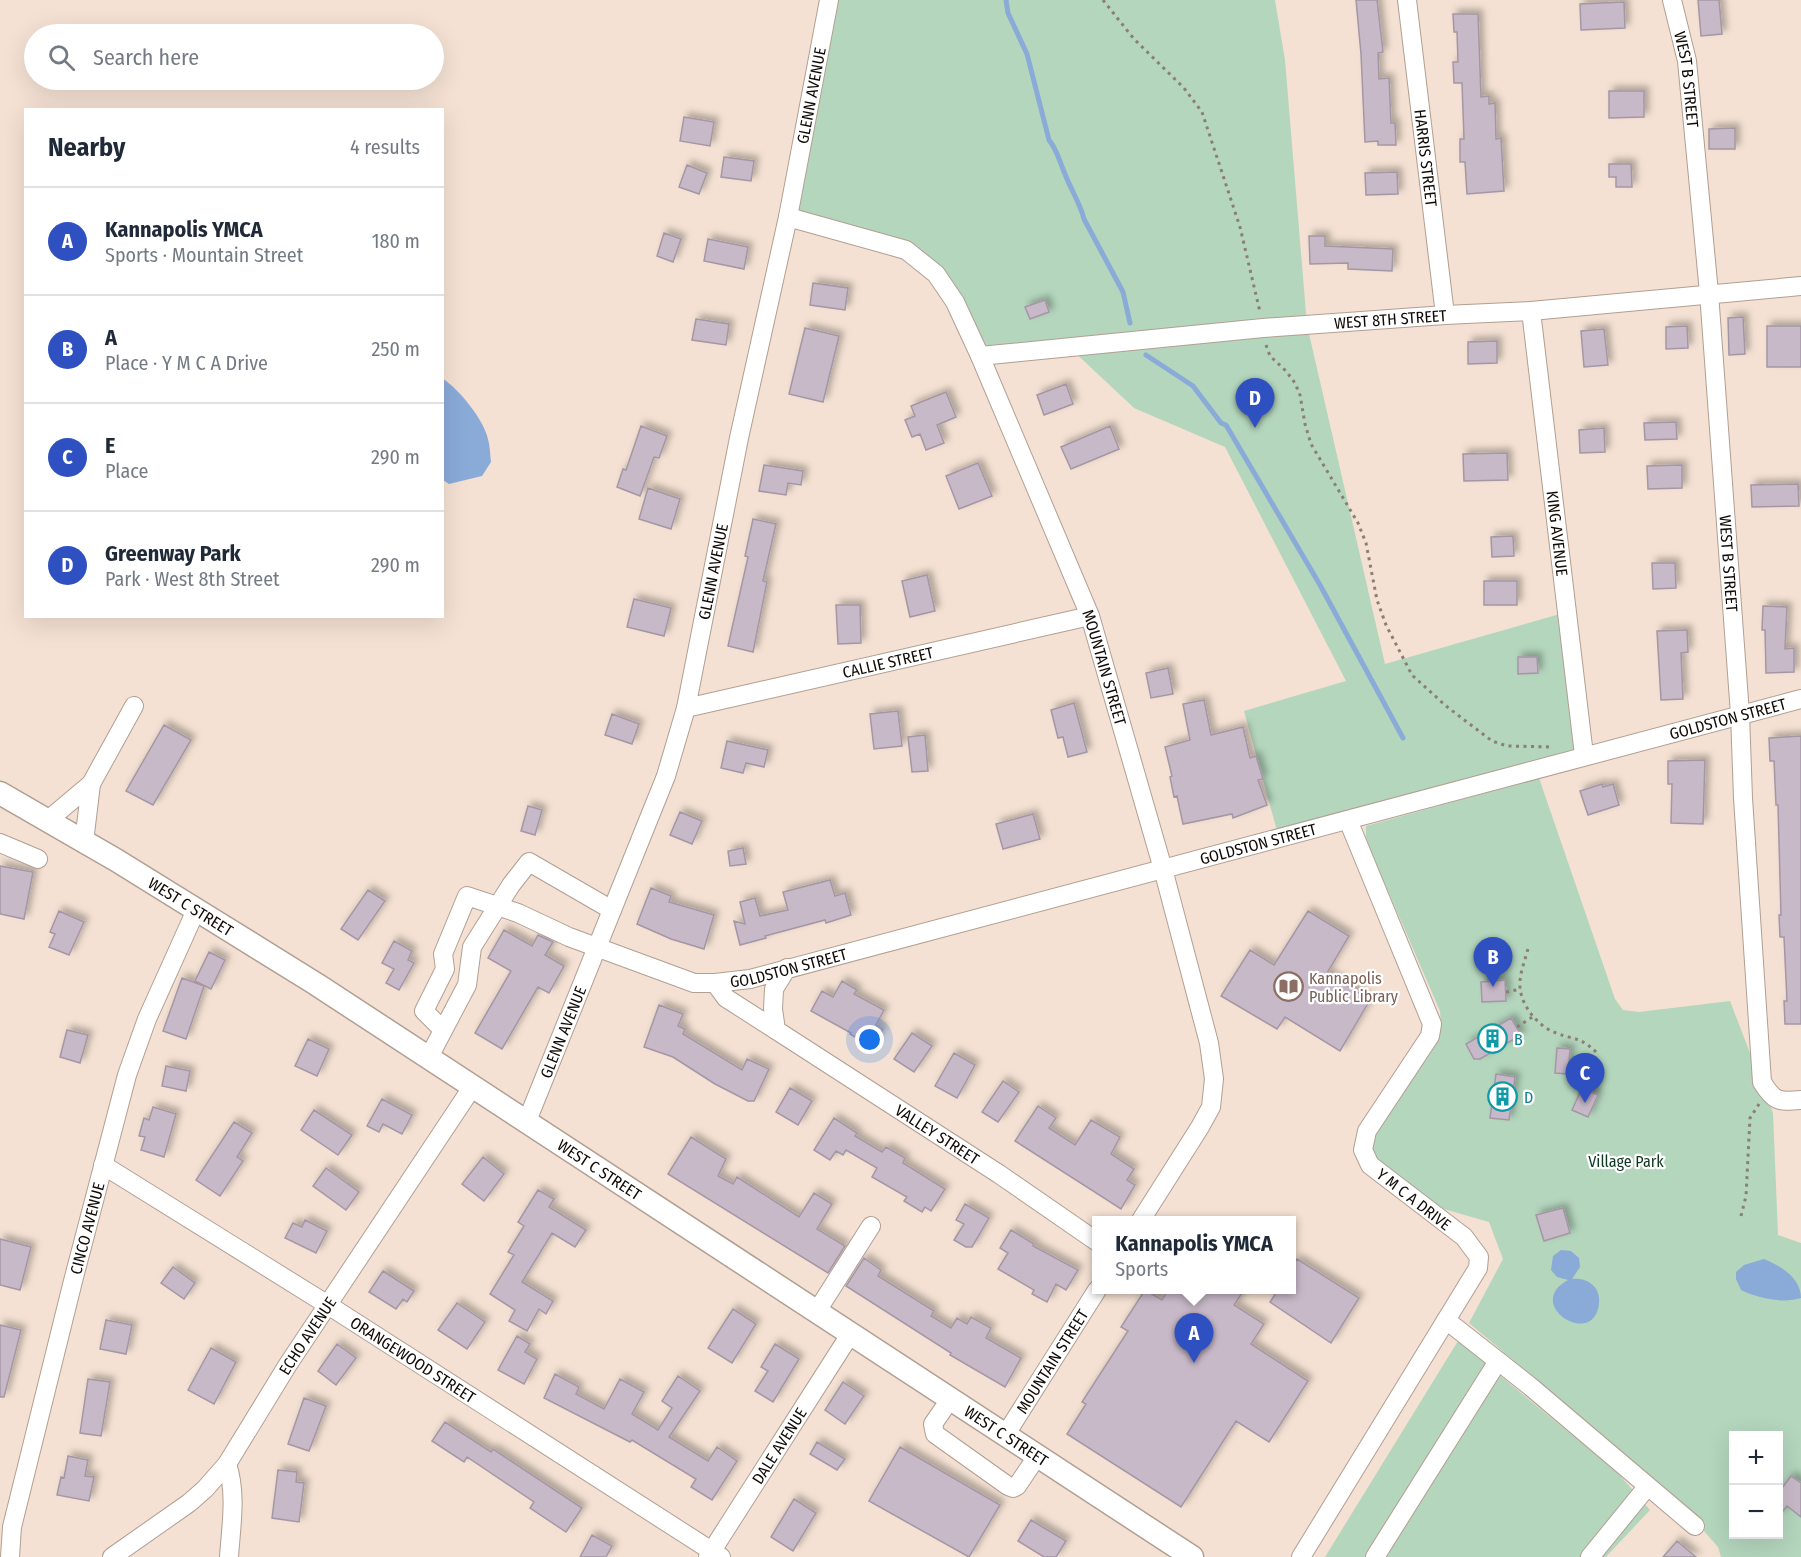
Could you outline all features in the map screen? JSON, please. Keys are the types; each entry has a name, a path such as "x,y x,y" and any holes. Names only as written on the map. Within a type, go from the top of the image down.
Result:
{"main road":[{"name":"WEST C STREET","path":"0,793 196,910 429,1057 1192,1557"}],"street":[{"name":"GLENN AVENUE","path":"527,1121 666,776 686,708 739,438 788,217 830,0"},
{"name":"HARRIS STREET","path":"1407,0 1445,315"},
{"name":"WEST B STREET","path":"1672,0 1686,61 1709,293 1740,714 1743,798 1762,1082 1770,1095"},
{"name":"MOUNTAIN STREET","path":"788,217 906,250 936,274 955,302 980,356 1090,616 1163,869 1209,1043 1214,1079 1211,1107 1144,1216"},
{"name":"WEST 8TH STREET","path":"980,356 1263,328 1531,311 1801,286"},
{"name":"KING AVENUE","path":"1531,311 1584,755"},
{"name":"CALLIE STREET","path":"686,708 1090,616"},
{"name":"GOLDSTON STREET","path":"715,983 750,978 1801,699"},
{"path":"47,821 91,784 134,706"},
{"path":"84,842 91,784"},
{"name":"Y M C A DRIVE","path":"1301,1557 1478,1268 1479,1257 1464,1238 1370,1165 1363,1150 1366,1131 1430,1036 1432,1024 1348,820"},
{"path":"0,843 38,859"},
{"path":"429,1057 442,1029 468,985 472,947 511,885 529,862 612,910"},
{"path":"442,1029 424,1011 445,969 442,954 467,896 518,913 569,937 694,983 715,983"},
{"name":"CINCO AVENUE","path":"10,1557 12,1527 124,1085 143,1030 196,910"},
{"path":"442,954 469,973"},
{"path":"776,1030 773,1008 774,989 788,968"},
{"name":"VALLEY STREET","path":"715,983 726,998 999,1174 1092,1238"},
{"name":"ECHO AVENUE","path":"112,1557 189,1503 205,1489 226,1464 473,1086"},
{"path":"1770,1095 1781,1101 1801,1100"},
{"name":"ORANGEWOOD STREET","path":"103,1165 328,1305 713,1555"},
{"path":"817,1311 871,1226"},
{"name":"MOUNTAIN STREET","path":"1006,1434 1094,1294"},
{"path":"1446,1320 1695,1526"},
{"name":"DALE AVENUE","path":"713,1555 851,1333"},
{"path":"1375,1557 1498,1361"},
{"path":"951,1398 933,1424 934,1434 1008,1486 1013,1488 1017,1486 1038,1455"},
{"path":"226,1464 232,1481 233,1506 229,1557"},
{"path":"1590,1557 1647,1487"}],"path":[{"path":"1103,0 1134,39 1184,88 1202,112 1240,227 1270,356 1286,371 1300,395 1311,444 1358,523 1366,543 1377,600 1386,625 1412,675 1482,736 1507,746 1555,747 1559,751 1558,763"},
{"path":"1528,949 1521,976 1521,989 1523,1000 1533,1016 1541,1025 1556,1033 1580,1039 1598,1054"},
{"path":"1506,992 1521,989"},
{"path":"1517,1027 1533,1016"},
{"path":"1741,1216 1746,1196 1750,1118 1758,1105 1770,1095"}],"green space":[{"path":"829,0 1275,0 1285,60 1307,325 1385,664 1567,612 1584,755 1279,838 1244,711 1346,681 1225,447 1134,408 1069,347 980,356 949,294 906,250 788,217"},
{"name":"Village Park","path":"1539,778 1615,999 1623,1010 1639,1012 1730,1001 1773,1113 1778,1235 1801,1243 1801,1557 1721,1557 1718,1547 1670,1492 1469,1323 1503,1259 1489,1222 1437,1207 1377,1160 1372,1145 1381,1119 1438,1037 1441,1026 1440,1011 1366,837 1366,826"},
{"path":"1458,1341 1617,1472 1650,1510 1606,1557 1325,1557"}],"water":[{"path":"444,380 463,397 482,423 489,442 491,462 482,476 449,484 444,481"},
{"path":"1561,1250 1571,1251 1579,1258 1580,1267 1572,1279 1588,1281 1598,1292 1599,1303 1595,1317 1586,1323 1575,1323 1565,1318 1557,1311 1553,1301 1556,1290 1568,1280 1557,1277 1551,1270 1553,1256"},
{"path":"1764,1259 1783,1269 1794,1279 1798,1284 1801,1298 1770,1299 1741,1290 1736,1279 1736,1272 1744,1265"}],"building":[{"path":"1356,0 1377,0 1383,52 1378,53 1379,79 1389,78 1391,123 1395,123 1396,145 1378,145 1378,141 1365,142"},
{"path":"1698,0 1719,0 1722,34 1701,36"},
{"path":"1624,2 1625,28 1581,30 1580,4"},
{"path":"1453,14 1478,14 1481,97 1489,96 1489,104 1495,103 1496,139 1501,138 1504,191 1467,194 1465,162 1460,162 1460,139 1464,139 1462,83 1454,83 1453,62 1458,62 1457,32 1454,32"},
{"path":"1609,91 1644,91 1644,117 1609,118"},
{"path":"684,117 714,122 710,146 680,141"},
{"path":"1735,128 1735,149 1709,149 1709,129"},
{"path":"724,157 754,161 751,181 721,177"},
{"path":"1609,164 1631,164 1632,187 1616,187 1616,177 1609,177"},
{"path":"687,165 707,173 699,194 679,187"},
{"path":"1397,172 1398,194 1366,195 1365,173"},
{"path":"664,233 681,239 673,262 657,256"},
{"path":"1309,236 1325,236 1325,246 1393,249 1392,271 1348,269 1348,263 1310,264"},
{"path":"708,239 748,247 744,269 704,261"},
{"path":"813,283 848,288 845,310 810,305"},
{"path":"1045,300 1049,312 1030,319 1025,307"},
{"path":"1743,317 1745,354 1729,355 1728,318"},
{"path":"696,319 729,324 726,345 692,340"},
{"path":"1687,326 1688,348 1666,349 1666,327"},
{"path":"1767,326 1801,326 1801,367 1767,367"},
{"path":"805,328 839,336 823,402 789,394"},
{"path":"1604,329 1608,365 1584,367 1581,331"},
{"path":"1497,341 1497,363 1468,364 1468,342"},
{"path":"1066,384 1073,404 1044,415 1037,395"},
{"path":"946,392 956,417 937,425 944,443 926,450 920,434 912,437 905,420 915,416 911,406"},
{"path":"1676,422 1677,439 1645,440 1644,423"},
{"path":"641,426 667,436 659,458 654,457 640,496 617,487 623,469 626,470"},
{"path":"1110,426 1119,449 1071,469 1061,447"},
{"path":"1604,428 1605,452 1580,453 1579,430"},
{"path":"1507,453 1508,480 1464,481 1463,454"},
{"path":"978,463 992,496 959,509 946,476"},
{"path":"764,465 803,471 801,485 788,483 786,495 759,491"},
{"path":"1682,465 1682,488 1648,489 1647,466"},
{"path":"1798,484 1799,506 1752,507 1751,485"},
{"path":"648,488 680,499 671,529 639,519"},
{"path":"753,519 776,524 763,581 767,582 753,652 728,646 748,557 745,556"},
{"path":"1513,536 1514,556 1492,557 1491,537"},
{"path":"1652,563 1675,563 1676,588 1653,589"},
{"path":"927,575 935,611 910,617 902,581"},
{"path":"1484,581 1517,581 1517,605 1484,605"},
{"path":"634,599 671,608 664,636 627,627"},
{"path":"836,605 860,605 861,643 838,644"},
{"path":"1763,606 1787,607 1785,649 1794,648 1794,672 1766,673 1765,630 1762,630"},
{"path":"1687,630 1688,652 1681,653 1683,699 1661,700 1657,631"},
{"path":"1518,657 1537,657 1538,673 1518,674"},
{"path":"1168,668 1173,694 1151,698 1146,673"},
{"path":"1204,700 1211,735 1243,727 1250,758 1256,756 1263,779 1258,780 1267,805 1233,818 1232,814 1183,824 1177,796 1174,797 1165,747 1190,740 1183,704"},
{"path":"1074,703 1087,752 1068,757 1063,737 1058,738 1051,710"},
{"path":"898,711 902,746 874,749 870,714"},
{"path":"612,714 639,724 632,744 605,735"},
{"path":"164,725 191,740 153,805 126,791"},
{"path":"925,735 928,771 912,772 908,737"},
{"path":"1801,736 1801,1024 1785,1024 1784,1001 1787,1001 1784,937 1780,937 1778,805 1776,805 1774,761 1770,761 1769,738"},
{"path":"727,741 768,750 764,767 746,763 743,773 721,768"},
{"path":"1705,760 1703,824 1671,823 1672,784 1668,784 1668,761"},
{"path":"1602,784 1603,787 1613,784 1619,805 1588,815 1580,791"},
{"path":"528,806 542,810 535,835 521,831"},
{"path":"680,812 702,821 692,844 670,835"},
{"path":"1033,814 1040,839 1003,849 996,824"},
{"path":"743,848 746,864 730,866 728,851"},
{"path":"0,866 33,872 24,919 0,914"},
{"path":"830,880 835,896 845,893 851,915 826,923 825,920 765,936 766,938 740,945 734,921 745,924 740,902 755,898 760,916 788,910 783,892"},
{"path":"651,888 671,896 669,902 714,915 704,949 671,939 637,924"},
{"path":"368,890 385,901 358,940 341,929"},
{"path":"59,911 84,922 69,955 49,947 55,934 50,932"},
{"name":"Kannapolis Public Library","path":"1308,911 1349,936 1327,973 1370,1000 1340,1051 1285,1017 1277,1029 1221,996 1250,950 1274,965"},
{"path":"504,930 532,946 538,935 553,942 545,955 564,966 549,993 538,987 502,1049 475,1033 511,971 488,958"},
{"path":"394,941 412,951 408,960 414,963 399,990 386,983 394,969 382,963"},
{"path":"209,952 225,960 211,989 195,981"},
{"path":"182,978 204,986 186,1039 163,1031"},
{"path":"1505,980 1506,1001 1482,1002 1481,982"},
{"path":"842,981 857,990 854,994 884,1010 876,1025 883,1029 874,1045 869,1045 811,1011 822,991 833,997"},
{"path":"659,1005 683,1014 678,1026 685,1029 683,1034 742,1070 747,1059 769,1069 754,1101 748,1101 715,1084 673,1057 644,1047"},
{"name":"B","path":"1511,1018 1521,1035 1480,1059 1474,1059 1466,1044"},
{"path":"67,1030 88,1035 80,1063 60,1057"},
{"path":"912,1033 932,1046 914,1072 894,1059"},
{"path":"308,1039 329,1049 317,1076 295,1066"},
{"path":"1557,1048 1570,1049 1568,1074 1555,1073"},
{"path":"954,1053 975,1065 957,1098 935,1086"},
{"path":"166,1066 190,1071 186,1091 162,1086"},
{"name":"D","path":"1496,1074 1515,1077 1509,1120 1490,1118"},
{"path":"1003,1081 1019,1092 998,1122 982,1112"},
{"path":"790,1088 812,1101 798,1125 776,1112"},
{"path":"1582,1088 1598,1095 1588,1117 1572,1110"},
{"path":"382,1099 412,1115 402,1134 383,1124 379,1132 367,1126"},
{"path":"1038,1106 1056,1118 1049,1128 1075,1145 1091,1120 1120,1137 1111,1154 1134,1169 1127,1180 1135,1185 1121,1209 1015,1141"},
{"path":"153,1107 176,1114 164,1157 141,1150 145,1137 139,1136 144,1118 149,1120"},
{"path":"314,1110 352,1135 338,1155 301,1130"},
{"path":"834,1118 857,1133 855,1136 882,1152 886,1147 905,1158 903,1163 945,1189 931,1211 925,1207 922,1212 904,1201 907,1197 872,1177 877,1168 846,1150 843,1155 836,1151 830,1160 814,1150"},
{"path":"234,1122 252,1133 237,1157 243,1161 220,1196 196,1180"},
{"path":"691,1137 726,1159 718,1176 733,1184 737,1177 799,1217 814,1193 832,1204 817,1229 845,1246 828,1273 668,1174"},
{"path":"483,1157 504,1174 484,1201 462,1184"},
{"path":"326,1168 359,1192 346,1210 313,1186"},
{"path":"538,1190 554,1199 549,1207 586,1230 575,1247 552,1233 522,1282 553,1301 546,1314 539,1309 527,1331 509,1321 515,1310 490,1294 514,1255 508,1252 524,1226 518,1222"},
{"path":"965,1204 989,1218 972,1247 966,1247 954,1240 964,1224 956,1220"},
{"path":"1563,1208 1570,1233 1544,1241 1536,1215"},
{"path":"305,1220 327,1231 316,1253 285,1238 293,1223 302,1227"},
{"path":"1011,1230 1034,1244 1033,1246 1078,1270 1066,1290 1056,1284 1047,1302 1032,1294 1034,1290 998,1269 1008,1253 1000,1248"},
{"path":"0,1239 31,1247 20,1290 0,1285"},
{"path":"864,1258 881,1270 878,1276 934,1311 931,1316 951,1328 957,1318 967,1324 971,1317 991,1328 986,1338 1021,1358 1005,1387 950,1355 951,1353 846,1286"},
{"path":"1297,1259 1359,1298 1331,1343 1270,1302 1275,1294 1296,1294"},
{"path":"173,1267 195,1283 184,1299 161,1283"},
{"path":"383,1271 414,1291 407,1302 403,1299 396,1309 369,1292"},
{"path":"1142,1294 1152,1294 1162,1300 1166,1294 1241,1294 1234,1305 1264,1324 1251,1344 1308,1381 1269,1442 1236,1421 1181,1507 1067,1434 1086,1404 1082,1402 1128,1331 1121,1327"},
{"path":"457,1303 485,1322 467,1349 438,1330"},
{"path":"733,1309 756,1324 732,1363 708,1348"},
{"path":"106,1320 132,1325 126,1354 100,1349"},
{"path":"0,1325 21,1330 4,1397 0,1397"},
{"path":"517,1336 530,1344 525,1352 537,1359 524,1384 498,1370"},
{"path":"337,1344 356,1358 336,1385 318,1371"},
{"path":"775,1344 799,1359 773,1402 755,1391 768,1371 761,1367"},
{"path":"211,1348 236,1362 214,1404 188,1390"},
{"path":"555,1374 579,1387 576,1394 604,1409 620,1379 644,1392 632,1414 658,1430 672,1408 662,1401 678,1376 700,1391 669,1437 708,1461 717,1447 737,1461 712,1500 691,1487 696,1479 632,1440 630,1442 544,1398"},
{"path":"88,1379 110,1382 101,1436 80,1433"},
{"path":"843,1382 864,1396 845,1424 825,1410"},
{"path":"304,1398 326,1406 309,1451 288,1444"},
{"path":"445,1422 491,1452 493,1449 582,1508 566,1532 530,1508 534,1502 467,1457 464,1462 432,1441"},
{"path":"817,1442 845,1459 837,1470 810,1454"},
{"path":"900,1447 1000,1505 969,1557 869,1501"},
{"path":"68,1456 88,1460 85,1476 94,1477 89,1501 57,1495 61,1477 64,1478"},
{"path":"278,1470 297,1472 296,1482 304,1483 299,1522 272,1518"},
{"path":"1791,1476 1801,1483 1801,1517 1787,1506 1783,1511 1783,1487"},
{"path":"794,1499 816,1513 793,1551 771,1537"},
{"path":"1031,1520 1066,1541 1056,1557 1044,1557 1018,1541"},
{"path":"592,1535 612,1546 606,1557 580,1557"},
{"path":"1677,1541 1696,1557 1663,1557"}],"waterway":[{"path":"1006,0 1008,13 1027,54 1049,140 1084,219 1123,292 1130,323"},
{"path":"1146,355 1193,386 1221,423 1226,425 1320,585 1403,738"}],"place":[{"name":"Greenway Park","path":"1255,428"},
{"name":"Kannapolis Public Library","path":"1288,987"},
{"name":"A","path":"1493,987"},
{"name":"B","path":"1493,1039"},
{"name":"D","path":"1503,1097"},
{"name":"E","path":"1585,1103"},
{"name":"Kannapolis YMCA","path":"1194,1363"}]}
